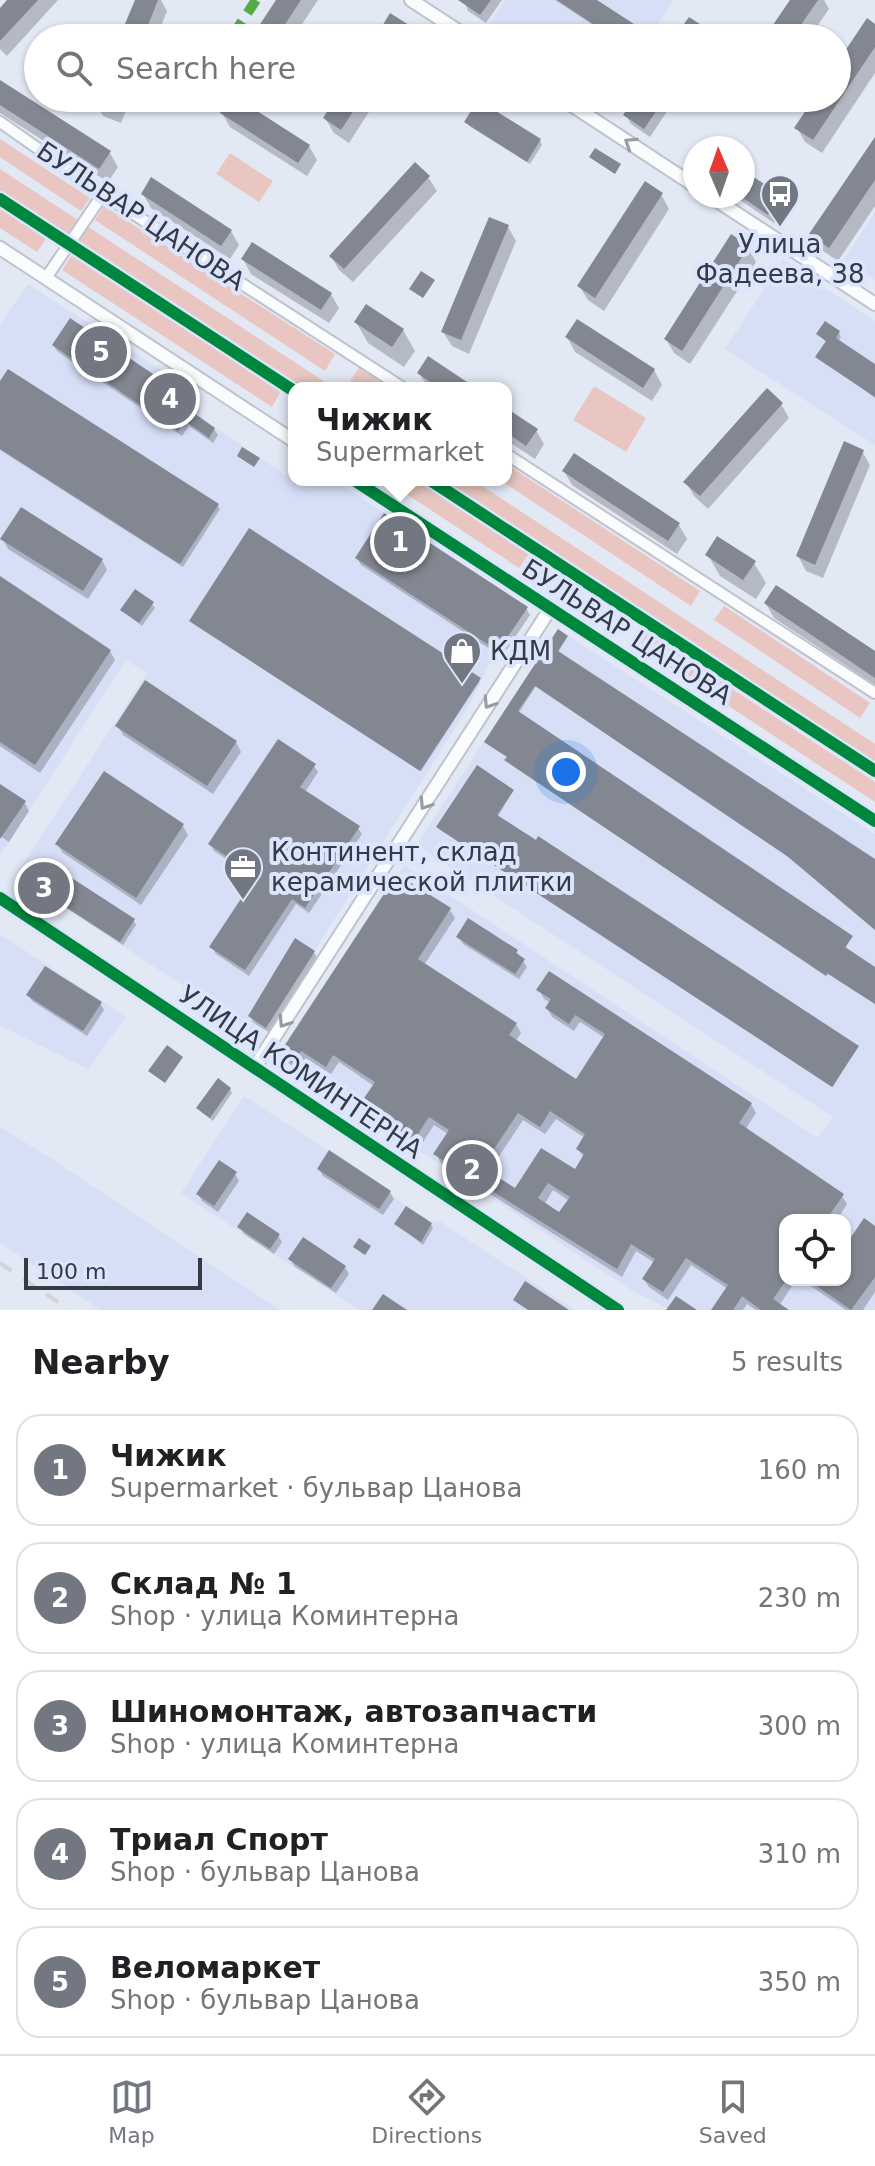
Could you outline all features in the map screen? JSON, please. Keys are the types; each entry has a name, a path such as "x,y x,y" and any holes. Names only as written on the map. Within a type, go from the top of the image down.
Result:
{"street":[{"path":"411,0 448,24"},
{"path":"582,112 683,178"},
{"name":"БУЛЬВАР ЦАНОВА","path":"0,122 103,194 394,382"},
{"path":"46,278 103,194"},
{"path":"728,208 875,304"},
{"path":"0,248 288,437"},
{"path":"512,458 875,693"},
{"name":"БУЛЬВАР ЦАНОВА","path":"363,486 875,821"},
{"path":"255,1067 550,609"},
{"name":"УЛИЦА КОМИНТЕРНА","path":"0,898 618,1310"}],"shaded area":[{"path":"505,0 674,0 658,24 489,24"},
{"path":"0,139 90,198 81,211 0,157"},
{"path":"230,153 273,181 259,202 216,174"},
{"path":"0,169 325,382 292,382 0,191"},
{"path":"0,206 47,237 37,252 0,228"},
{"path":"104,206 335,354 325,371 95,220"},
{"path":"875,212 875,280 844,259"},
{"path":"73,254 281,391 272,407 62,270"},
{"path":"783,260 875,321 875,445 725,349"},
{"path":"28,284 193,391 203,419 285,475 288,471 288,486 343,486 528,607 260,1037 16,875 147,673 126,660 0,856 0,324"},
{"path":"359,368 380,382 352,382"},
{"path":"594,386 646,418 626,452 573,420"},
{"path":"512,468 700,591 691,606 509,486 512,486"},
{"path":"394,486 425,486 529,554 519,568"},
{"path":"450,486 482,486 875,744 875,764"},
{"path":"724,606 870,703 860,718 714,620"},
{"path":"558,629 875,834 875,1310 671,1310 633,1291 277,1057 404,865 817,1138 833,1117 416,845"},
{"path":"646,633 875,782 875,802 637,646"},
{"path":"0,934 126,1017 88,1069 0,1026"},
{"path":"244,1096 391,1191 390,1195 432,1223 439,1221 575,1310 359,1310 181,1193"},
{"path":"0,1127 280,1310 101,1310 0,1243"}],"building":[{"path":"7,0 38,0 0,41 0,8"},
{"path":"135,0 158,0 149,24 125,24"},
{"path":"276,0 301,0 285,24 260,24"},
{"path":"458,0 491,0 480,15"},
{"path":"557,0 597,0 634,24 593,24"},
{"path":"790,0 818,0 802,24 774,24"},
{"path":"390,13 407,24 383,24"},
{"path":"689,17 700,24 684,24"},
{"path":"867,18 875,24 875,47 851,83 851,42"},
{"path":"0,80 24,95 24,112 50,112 111,151 99,169 0,105"},
{"path":"259,112 310,145 298,163 220,113"},
{"path":"327,112 353,112 341,130 323,118"},
{"path":"470,112 497,112 541,139 527,162 464,122"},
{"path":"625,112 656,112 644,129 623,115"},
{"path":"805,112 832,112 813,140 794,128"},
{"path":"875,137 875,180 829,248 809,234"},
{"path":"595,148 621,164 615,174 589,157"},
{"path":"415,162 430,176 344,269 329,256"},
{"path":"151,177 232,230 221,246 141,194"},
{"path":"755,178 781,195 768,215 755,206"},
{"path":"645,181 663,193 595,298 577,286"},
{"path":"489,217 509,225 461,340 441,332"},
{"path":"731,234 749,246 682,351 664,339"},
{"path":"252,242 332,293 321,310 241,259"},
{"path":"421,271 435,280 423,298 409,289"},
{"path":"366,304 404,329 392,347 354,322"},
{"path":"70,318 196,403 191,411 215,428 209,438 185,421 178,431 52,345"},
{"path":"577,319 655,369 643,388 565,337"},
{"path":"825,321 840,331 836,338 875,364 875,397 815,357 826,341 816,334"},
{"path":"428,356 467,382 430,382 417,373"},
{"path":"8,369 219,504 180,564 0,449 0,381"},
{"path":"767,388 783,403 700,496 683,482"},
{"path":"512,412 538,429 526,446 512,436"},
{"path":"844,441 864,450 815,565 796,556"},
{"path":"242,447 260,458 254,467 237,456"},
{"path":"574,453 680,523 668,541 562,471"},
{"path":"21,507 103,559 83,591 0,539"},
{"path":"384,513 528,607 498,651 355,558"},
{"path":"249,528 481,678 420,771 189,621"},
{"path":"717,536 756,561 743,580 705,555"},
{"path":"0,576 111,650 35,765 0,742"},
{"path":"776,585 875,651 875,678 764,603"},
{"path":"135,589 154,602 139,623 120,610"},
{"path":"558,629 568,636 558,651 875,859 875,930 787,856 535,686 518,711 853,936 845,947 875,967 875,1004 827,973 826,976 504,760 507,757 484,742"},
{"path":"145,680 237,741 207,786 115,726"},
{"path":"278,739 316,764 300,787 360,826 305,908 292,899 245,970 209,947 256,876 208,844"},
{"path":"477,765 514,790 497,815 536,840 538,836 859,1046 832,1087 436,827"},
{"path":"104,771 184,824 136,898 55,844"},
{"path":"0,784 26,801 0,839"},
{"path":"44,860 135,919 120,942 29,883"},
{"path":"397,874 451,908 418,959 517,1023 509,1035 576,1079 605,1034 575,1015 569,1024 545,1008 551,999 536,990 549,971 752,1103 739,1123 844,1194 830,1214 779,1214 779,1286 782,1286 773,1299 789,1310 761,1310 742,1296 733,1310 711,1310 728,1285 686,1258 663,1292 642,1279 655,1259 631,1244 617,1269 433,1154 449,1130 429,1117 414,1140 360,1104 375,1082 333,1055 326,1067 301,1051 293,1063 279,1054","holes":["550,1111 585,1134 576,1149 584,1154 575,1169 541,1148 515,1188 482,1167 518,1113 540,1127","548,1183 570,1197 559,1212 538,1198"]},
{"path":"468,918 518,950 516,953 525,959 515,974 456,937"},
{"path":"295,938 315,951 266,1028 248,1016"},
{"path":"45,966 102,1002 83,1031 26,995"},
{"path":"167,1045 183,1057 165,1083 148,1071"},
{"path":"218,1078 231,1088 210,1118 196,1108"},
{"path":"329,1150 391,1191 379,1209 317,1169"},
{"path":"219,1160 237,1172 214,1206 196,1194"},
{"path":"406,1206 432,1223 421,1242 394,1224"},
{"path":"247,1212 280,1234 270,1249 237,1227"},
{"path":"864,1218 875,1226 875,1277 851,1310 817,1286 851,1286 851,1237"},
{"path":"303,1237 346,1266 331,1288 288,1259"},
{"path":"359,1238 371,1246 365,1255 353,1247"},
{"path":"525,1281 569,1310 528,1310 513,1300"},
{"path":"383,1294 407,1310 372,1310"},
{"path":"676,1296 697,1310 666,1310"}],"railway":[{"path":"0,1263 70,1310"}],"marked path":[{"path":"240,24 256,0"}],"cycle path":[{"path":"0,199 288,387"},
{"path":"363,486 875,821"},
{"path":"439,486 875,771"},
{"path":"0,898 618,1310"}],"place":[{"name":"Улица Фадеева, 38","path":"780,228"},
{"name":"Веломаркет","path":"101,352"},
{"name":"Триал Спорт","path":"170,399"},
{"name":"Чижик","path":"400,542"},
{"name":"КДМ","path":"462,685"},
{"name":"Шиномонтаж, автозапчасти","path":"44,888"},
{"name":"Континент, склад керамической плитки","path":"243,901"},
{"name":"Склад № 1","path":"472,1170"}]}
